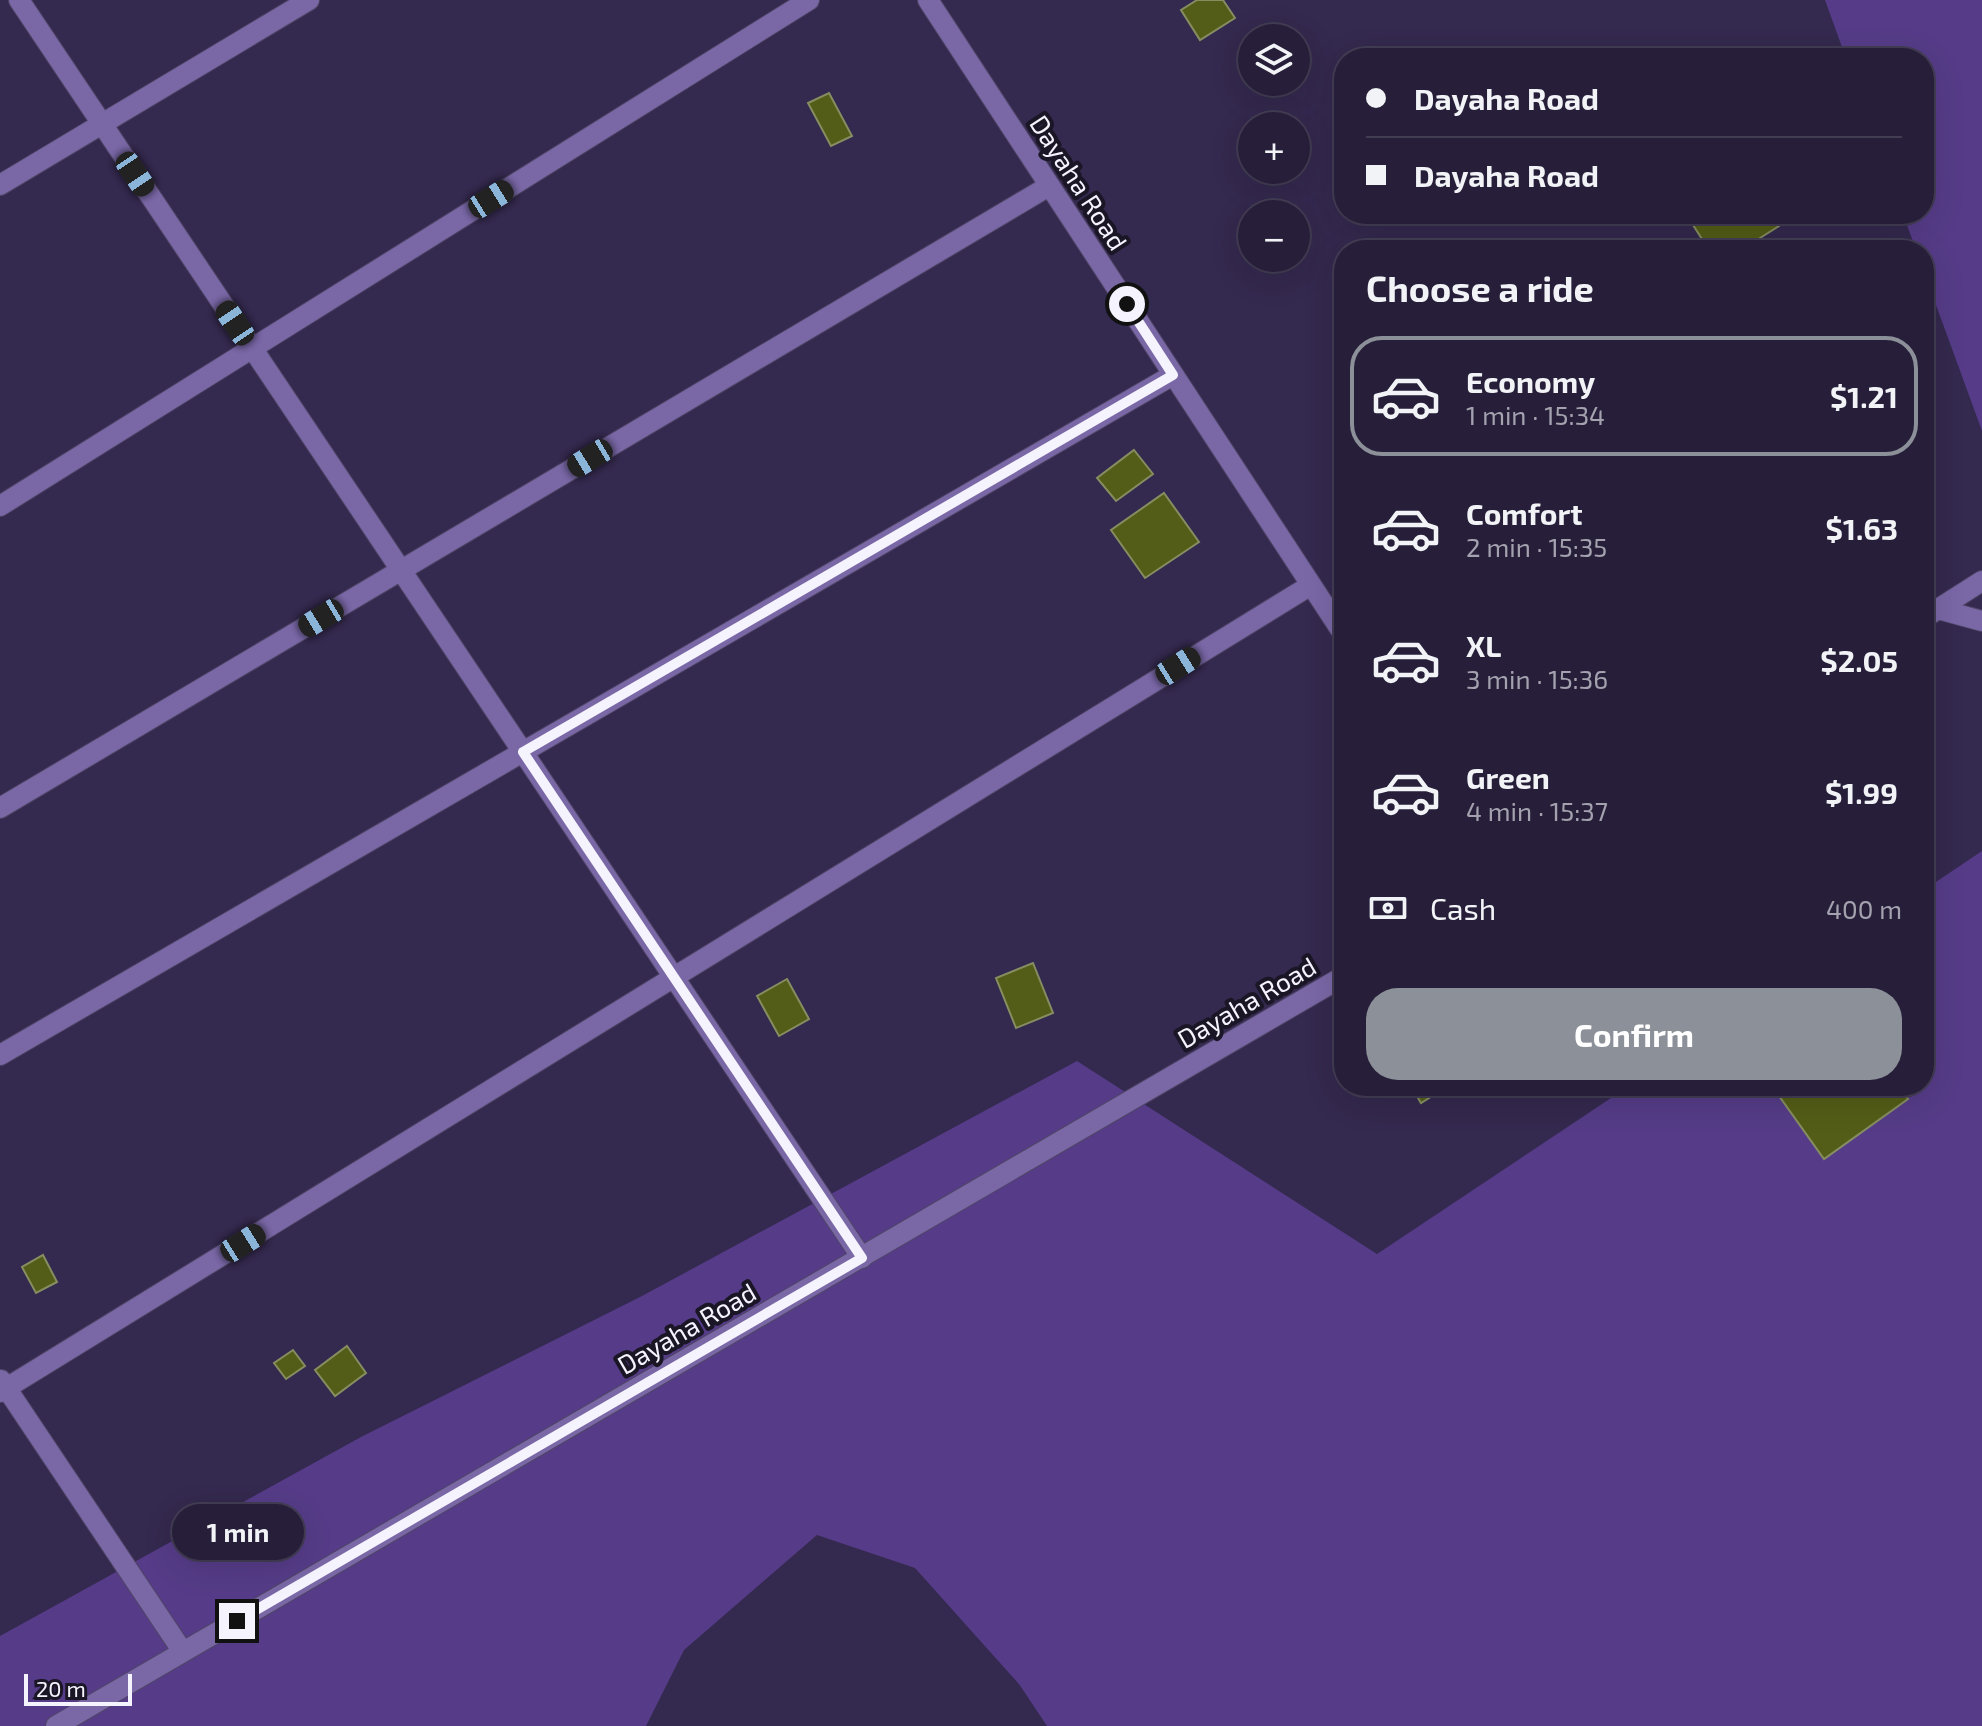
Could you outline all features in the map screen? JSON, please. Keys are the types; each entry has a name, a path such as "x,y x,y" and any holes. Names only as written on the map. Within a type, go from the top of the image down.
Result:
{"street":[{"path":"19,0 862,1258"},
{"path":"0,185 309,0"},
{"path":"0,506 809,0"},
{"name":"Dayaha Road","path":"928,0 1334,620"},
{"path":"0,808 1049,186"},
{"path":"0,1055 1173,375"},
{"path":"1934,612 1982,581"},
{"path":"0,1392 1311,585"},
{"path":"1934,614 1982,621"},
{"name":"Dayaha Road","path":"56,1726 1334,982"},
{"path":"0,1378 183,1652"}],"shaded area":[{"path":"1825,0 1982,0 1982,431 1934,299 1934,240 1912,240 1907,224 1934,224 1934,48 1842,48"},
{"path":"1982,851 1982,1726 1047,1726 1019,1684 915,1568 817,1535 684,1650 646,1726 0,1726 0,1636 361,1437 642,1296 1077,1061 1377,1254 1614,1096 1934,1096 1934,883"}],"building":[{"path":"1197,0 1223,0 1235,18 1200,40 1181,10"},
{"path":"829,93 852,136 831,146 808,103"},
{"path":"1692,224 1779,226 1757,240 1703,240"},
{"path":"1134,450 1153,474 1116,501 1097,478"},
{"path":"1164,493 1199,542 1145,578 1111,530"},
{"path":"1033,963 1053,1013 1016,1028 996,978"},
{"path":"787,979 809,1019 779,1036 757,996"},
{"path":"1417,1096 1432,1096 1421,1103"},
{"path":"1779,1096 1906,1096 1908,1099 1824,1159"},
{"path":"43,1255 57,1282 36,1293 22,1267"},
{"path":"347,1346 366,1373 335,1396 315,1370"},
{"path":"293,1350 305,1366 286,1379 274,1363"}],"route":[{"path":"237,1621 862,1258 523,752 1173,375 1127,304"}]}
